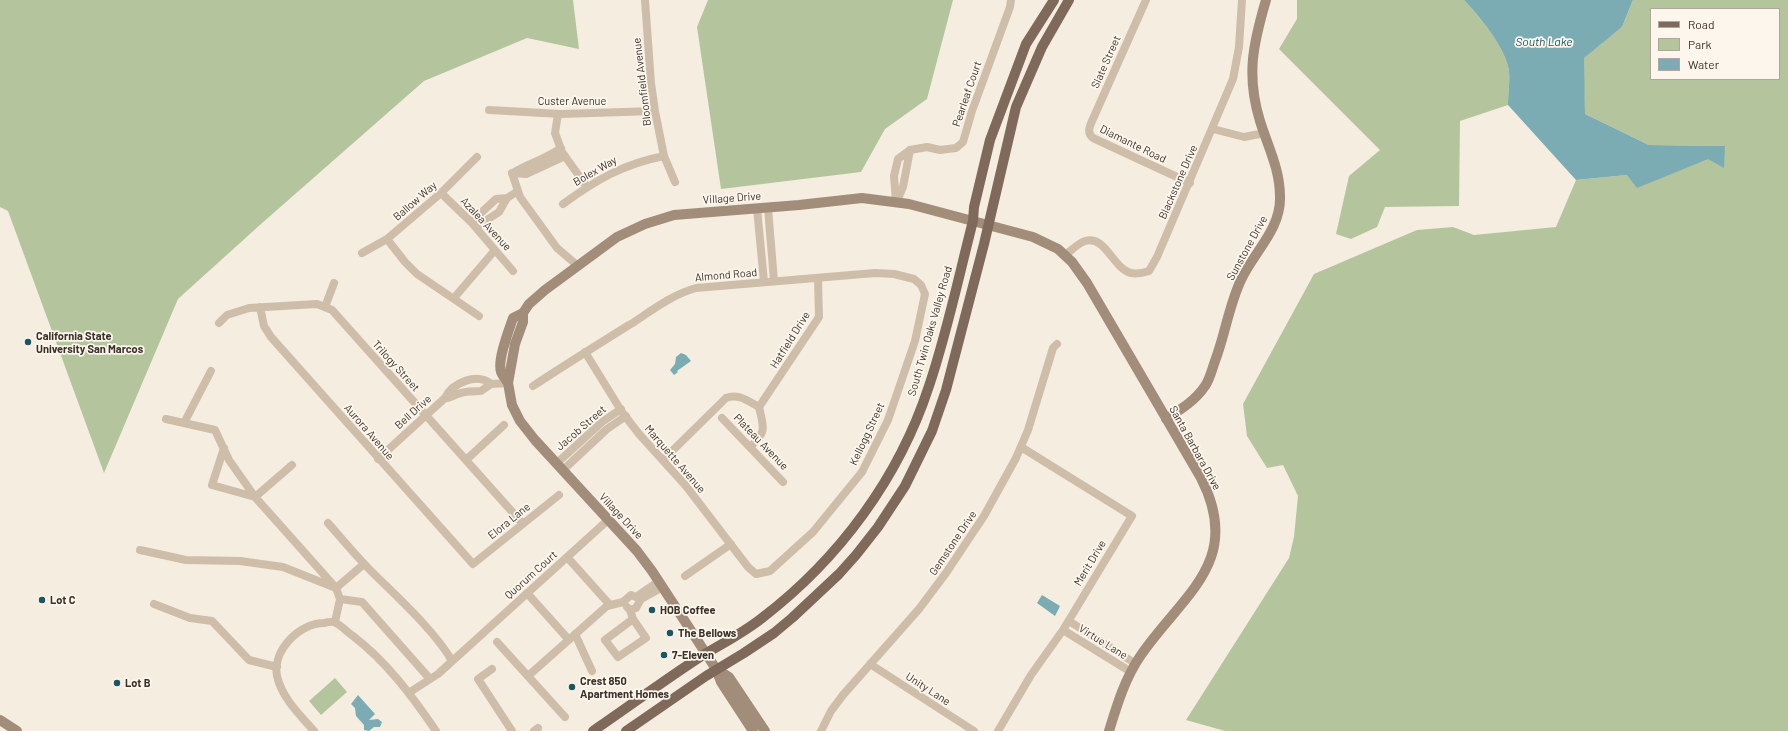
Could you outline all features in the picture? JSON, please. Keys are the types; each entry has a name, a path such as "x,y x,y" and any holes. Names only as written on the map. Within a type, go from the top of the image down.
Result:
{"main road":[{"name":"South Twin Oaks Valley Road","path":"593,731 706,654 762,618 828,559 863,516 888,478 914,426 930,385 973,221 974,207 993,132 1026,44 1054,0"},
{"path":"626,731 716,669 774,633 839,574 856,555 878,527 904,486 932,432 946,390 1016,107 1042,47 1069,0"}],"street":[{"name":"Bloomfield Avenue","path":"645,0 654,111 664,156 675,182"},
{"name":"Pearleaf Court","path":"910,150 927,147 940,150 956,148 963,142 972,111 1010,7 1011,0"},
{"name":"Slate Street","path":"1089,133 1089,128 1146,0"},
{"name":"Blackstone Drive","path":"1065,255 1084,241 1091,240 1101,244 1129,273 1139,274 1149,271 1157,257 1190,183 1235,72 1242,0"},
{"name":"Sunstone Drive","path":"1166,419 1195,398 1205,386 1223,338 1240,281 1276,223 1280,210 1279,177 1253,97 1251,76 1254,42 1266,0"},
{"name":"Custer Avenue","path":"489,110 558,114 654,111"},
{"path":"558,114 555,133 563,152 587,187"},
{"path":"1213,129 1244,137 1265,133"},
{"name":"Diamante Road","path":"1089,133 1093,138 1190,183"},
{"path":"896,202 894,176 898,159 910,150"},
{"path":"896,202 903,187 910,150"},
{"path":"563,152 542,163 530,162 512,173 520,197 557,248 578,266"},
{"name":"Bolex Way","path":"563,204 587,187 617,169 643,160 664,156"},
{"name":"Ballow Way","path":"362,253 387,239 441,193 477,157"},
{"path":"896,169 906,170"},
{"path":"473,225 485,208 496,199 507,198 518,191"},
{"name":"Azalea Avenue","path":"441,193 473,225 513,271"},
{"path":"473,225 499,212 507,198"},
{"name":"Village Drive","path":"753,731 721,682 716,669 661,584 637,551 520,421 512,405 508,383 501,372 506,339 513,318 523,313 529,304 545,290 617,237 645,224 674,215 768,208 862,198 909,204 988,225"},
{"path":"485,208 492,216"},
{"path":"756,208 764,282"},
{"path":"768,208 774,281"},
{"name":"Santa Barbara Drive","path":"988,225 1046,242 1065,255 1080,272 1207,490 1215,517 1215,534 1212,554 1204,576 1193,592 1156,634 1133,668 1109,731"},
{"path":"387,239 405,262 417,274 479,316"},
{"path":"454,298 495,250"},
{"name":"Almond Road","path":"533,386 585,352 685,291 707,286 818,279 875,273 914,278 921,285"},
{"name":"Hatfield Drive","path":"759,407 819,317 818,279"},
{"path":"219,323 227,315 249,308 317,304 325,307 334,283"},
{"name":"Kellogg Street","path":"756,574 770,571 813,532 862,472 888,420 915,341 925,294 921,285"},
{"name":"Aurora Avenue","path":"260,307 264,326 271,337 473,564"},
{"name":"Trilogy Street","path":"325,307 332,310 523,524"},
{"name":"Gemstone Drive","path":"822,730 831,711 843,695 906,625 946,574 984,516 1021,447 1028,430 1053,348 1057,344"},
{"name":"Marquette Avenue","path":"585,352 621,409 639,434 663,460 748,567 756,574"},
{"path":"184,423 211,372"},
{"name":"Bell Drive","path":"378,459 445,398 447,392 472,378 486,380 491,384 481,391 458,393 450,398 445,398"},
{"path":"466,381 470,391"},
{"path":"491,384 508,383"},
{"path":"663,460 726,398 732,396 742,398 759,407 763,430 761,436 750,447"},
{"name":"Jacob Street","path":"560,467 602,422 621,409"},
{"name":"Jacob Street","path":"560,467 607,429 626,416"},
{"name":"Plateau Avenue","path":"722,418 783,482"},
{"path":"166,419 215,430 229,460 255,497 336,588 340,599 335,622"},
{"path":"466,460 504,425"},
{"name":"Merit Drive","path":"998,731 1031,674 1069,621 1132,516 1021,447"},
{"path":"224,448 212,485 255,497"},
{"path":"255,497 292,465"},
{"name":"Elora Lane","path":"473,564 559,495"},
{"name":"Quorum Court","path":"410,692 430,679 452,661 608,520"},
{"path":"328,523 364,564 429,631 448,653 452,661"},
{"path":"685,576 731,544"},
{"path":"140,550 186,560 240,561 283,568 336,588"},
{"path":"567,557 610,605"},
{"path":"336,588 364,564"},
{"path":"528,676 607,606 623,602 631,595 636,597 661,584"},
{"path":"630,610 636,608 641,599 661,584"},
{"path":"526,593 572,637 592,672"},
{"path":"340,599 362,602 430,679"},
{"path":"623,602 630,610 633,620 646,638 618,657 605,640 633,620"},
{"path":"154,604 190,618 212,622 249,660 277,667"},
{"name":"Virtue Lane","path":"1069,621 1133,668"},
{"path":"314,731 287,700 277,676 277,667 281,652 297,633 316,623 335,622 369,648 410,692 436,731"},
{"name":"Virtue Lane","path":"1063,630 1133,668"},
{"path":"1081,641 1086,632"},
{"path":"497,642 565,717"},
{"name":"Unity Lane","path":"870,664 974,731"},
{"path":"492,669 478,679 512,731"},
{"name":"Village Drive","path":"716,669 728,677 764,731"},
{"path":"0,720 17,731"}],"green space":[{"path":"0,0 573,0 579,49 527,38 424,81 261,224 178,299 104,473 8,211 0,207"},
{"path":"708,0 953,0 927,99 885,129 861,172 721,189 697,27"},
{"path":"1297,0 1464,0 1484,23 1503,52 1507,62 1509,71 1508,105 1460,121 1459,206 1385,207 1377,227 1351,239 1336,234 1349,176 1380,150 1279,49 1297,19"},
{"path":"1633,0 1788,0 1788,731 1225,731 1186,720 1289,558 1294,537 1298,496 1283,465 1267,468 1247,436 1243,404 1314,274 1417,230 1453,227 1474,235 1556,227 1576,180 1627,175 1724,146 1649,145 1585,114 1583,58 1622,27"},
{"path":"335,678 347,692 321,715 309,701"}],"water":[{"name":"South Lake","path":"1464,0 1633,0 1622,27 1584,58 1585,114 1649,145 1725,146 1724,168 1708,159 1637,188 1627,175 1576,180 1508,105 1509,71 1503,52 1491,33"},
{"path":"681,353 686,355 691,361 674,375 670,370 675,364 676,357"},
{"path":"1042,595 1060,606 1055,616 1037,603"},
{"path":"358,695 375,714 369,720 378,719 382,722 380,727 374,727 369,731 364,730 364,725 356,716 355,708 351,704"}],"place":[{"name":"California State University San Marcos","path":"28,342"},
{"name":"Lot C","path":"42,600"},
{"name":"HOB Coffee","path":"652,610"},
{"name":"The Bellows","path":"670,633"},
{"name":"7-Eleven","path":"664,655"},
{"name":"Lot B","path":"117,683"},
{"name":"Crest 850 Apartment Homes","path":"572,687"}]}
